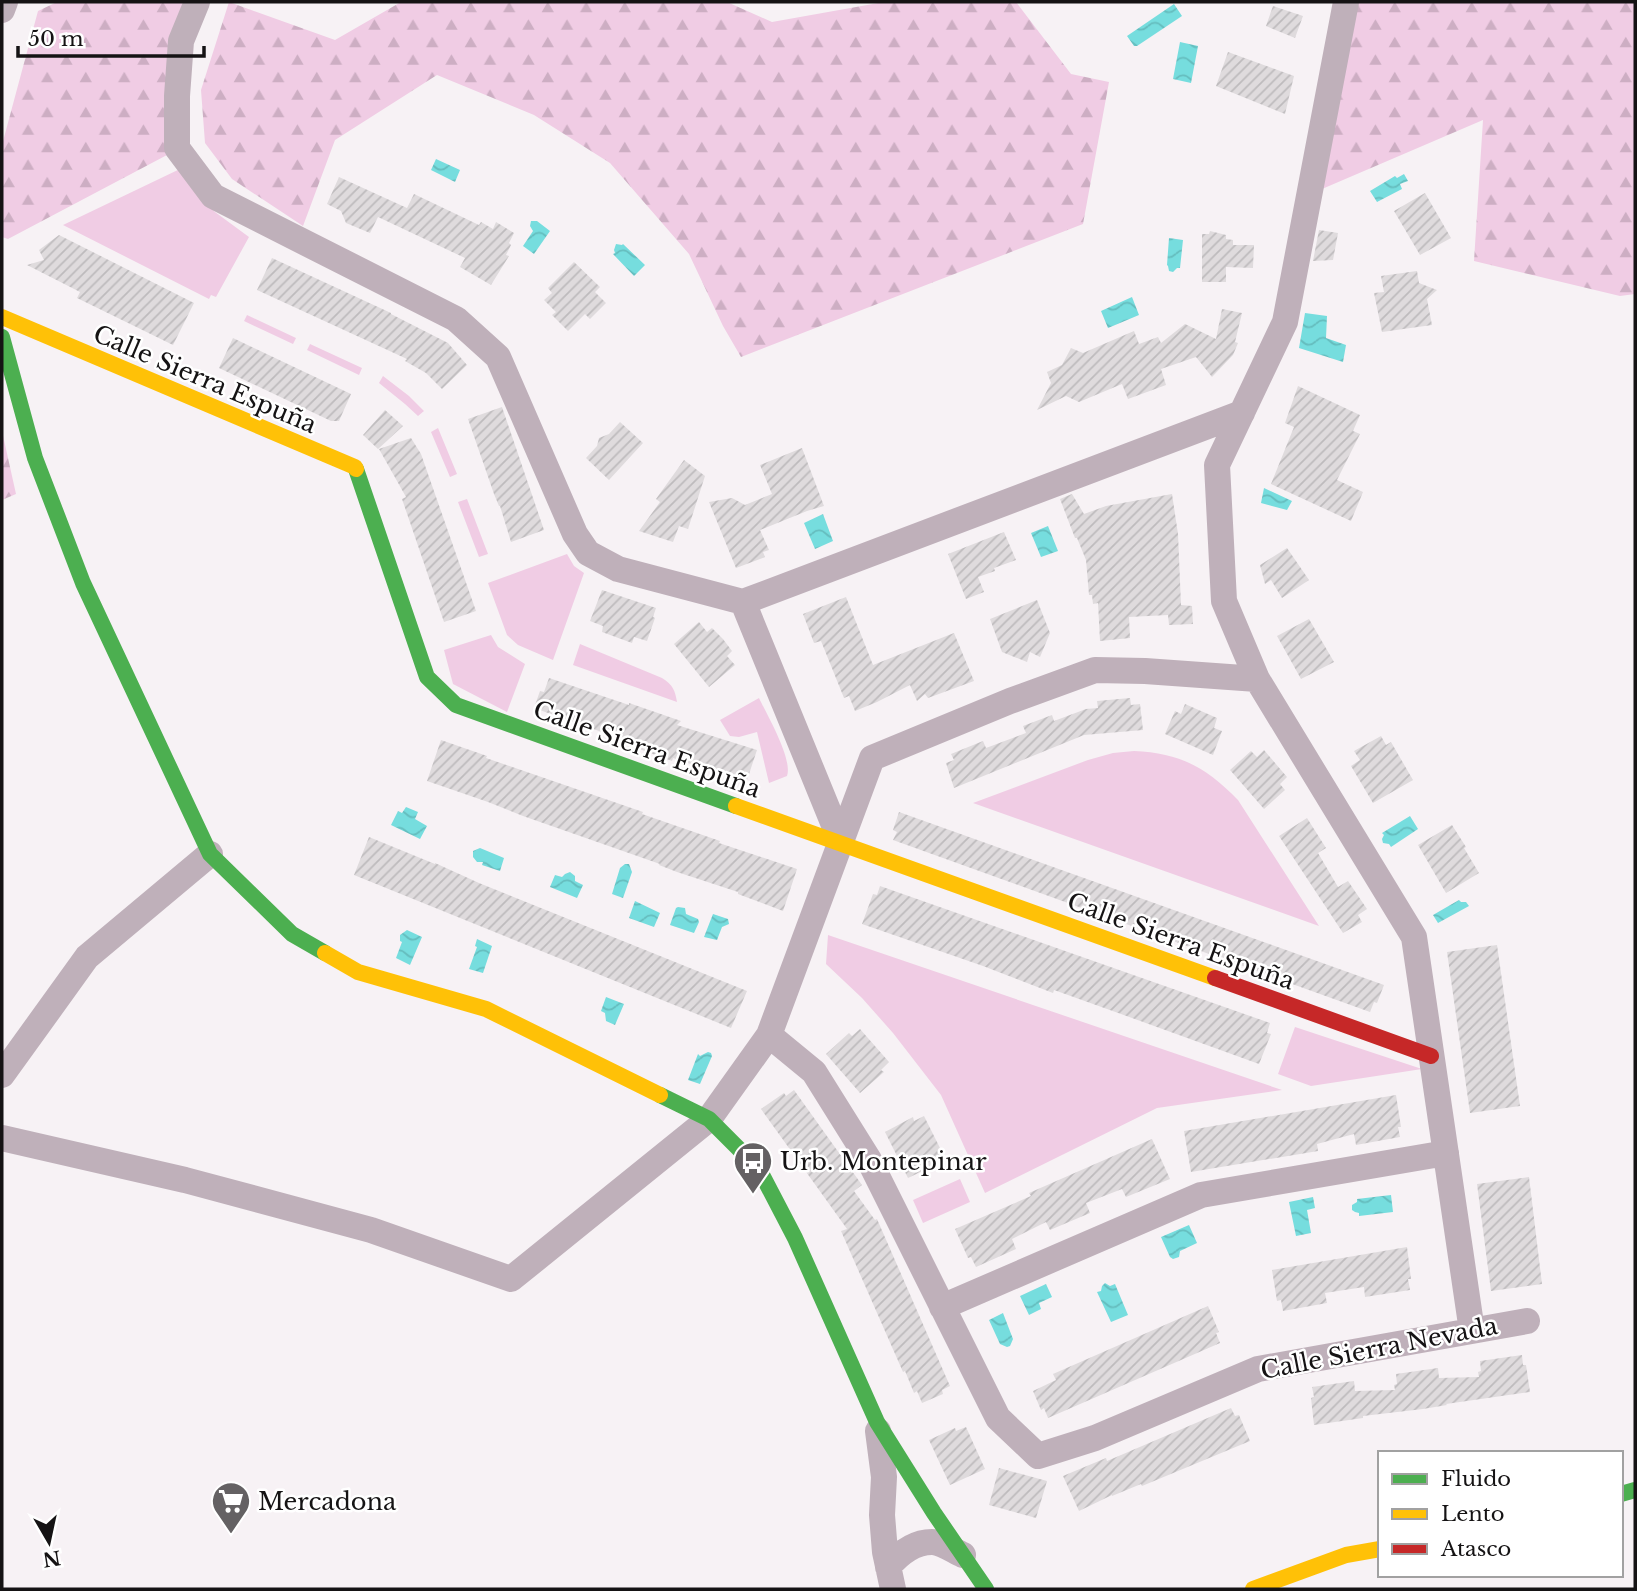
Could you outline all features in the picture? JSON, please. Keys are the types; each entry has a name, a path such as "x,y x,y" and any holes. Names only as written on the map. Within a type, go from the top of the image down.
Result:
{"street":[{"path":"2,10 5,2"},
{"path":"197,2 181,41 177,148 213,197 456,319 498,357 575,534 588,553 618,569 743,602 1242,413"},
{"path":"1346,2 1285,322 1217,465 1224,601 1257,680 1414,937 1472,1331"},
{"name":"Calle Sierra Espuña","path":"2,317 355,467 426,677 456,705 1431,1056"},
{"path":"2,337 36,458 83,583 210,854 292,934 358,972 486,1009 709,1119 759,1169 794,1238 877,1422 986,1589"},
{"path":"743,602 841,842"},
{"path":"2,1138 185,1180 371,1230 511,1279 709,1119 769,1035 872,758 1010,701 1095,670 1257,680"},
{"path":"2,1075 87,957 210,854"},
{"name":"Calle Sierra Nevada","path":"769,1035 814,1072 870,1160 998,1418 1038,1456 1095,1438 1258,1369 1527,1321"},
{"path":"942,1307 1201,1195 1446,1153"},
{"path":"877,1422 884,1478 885,1552 891,1578"},
{"path":"891,1578 900,1554 917,1545 933,1541 963,1555"},
{"path":"1253,1589 1346,1555 1378,1549"},
{"path":"1355,1569 1378,1559"}],"green space":[{"path":"57,2 183,2 167,54 167,155 8,239 2,237 2,145 38,11"},
{"path":"229,2 335,40 401,2 727,2 772,22 884,2 1016,2 1071,74 1109,82 1083,224 741,357 689,254 610,163 534,115 437,75 335,140 303,226 232,179 205,143 201,90"},
{"path":"1355,2 1635,2 1635,294 1620,296 1474,261 1483,120 1322,189"},
{"path":"182,168 201,198 249,237 216,297 211,295 209,299 63,225"},
{"path":"247,315 296,338 293,344 244,321"},
{"path":"310,344 362,368 359,375 307,350"},
{"path":"383,376 424,411 418,416 379,383"},
{"path":"438,428 457,474 450,477 431,432"},
{"path":"2,431 16,494 2,500"},
{"path":"467,499 488,554 479,557 458,502"},
{"path":"567,554 574,566 584,573 553,660 518,645 507,635 488,583"},
{"path":"491,635 498,647 525,664 507,712 453,684 444,650"},
{"path":"580,644 662,678 673,688 677,702 573,665"},
{"path":"759,698 778,737 788,768 787,776 769,783 757,732 739,737 730,736 720,720"},
{"path":"1134,751 1165,755 1191,764 1215,779 1238,800 1319,926 973,803 1088,760"},
{"path":"828,935 1282,1090 1157,1108 985,1193 941,1095 893,1033 862,998 826,964"},
{"path":"1295,1027 1422,1069 1311,1086 1278,1074"},
{"path":"960,1179 970,1202 923,1223 913,1200"}],"water":[{"path":"1174,4 1182,16 1134,46 1127,36"},
{"path":"1180,42 1198,46 1191,83 1173,79"},
{"path":"436,159 460,170 455,182 431,170"},
{"path":"1404,174 1408,181 1400,184 1402,189 1377,202 1370,191 1395,176 1397,178"},
{"path":"531,221 537,221 550,231 534,254 523,246 533,231"},
{"path":"1169,238 1183,240 1180,268 1173,272 1169,271 1167,265"},
{"path":"616,244 623,244 645,265 634,276 613,254"},
{"path":"1132,297 1139,315 1108,328 1101,311"},
{"path":"1305,313 1327,316 1326,338 1346,345 1343,362 1299,348"},
{"path":"1264,488 1292,501 1287,510 1261,503"},
{"path":"823,514 833,541 815,549 804,523"},
{"path":"1048,526 1058,551 1041,557 1031,533"},
{"path":"406,807 418,812 415,819 427,826 420,839 391,825 398,811 402,813"},
{"path":"1410,816 1418,829 1391,847 1383,843 1382,833"},
{"path":"480,848 504,858 500,871 482,865 483,862 477,862 473,851"},
{"path":"629,864 632,872 623,898 612,894 620,868"},
{"path":"570,872 575,876 575,881 583,885 577,898 550,887 555,875 562,877"},
{"path":"1459,900 1469,906 1438,923 1433,915"},
{"path":"635,901 660,913 654,927 629,918"},
{"path":"678,907 685,908 686,914 698,919 694,933 670,925"},
{"path":"713,914 728,919 729,924 722,927 717,940 704,937"},
{"path":"407,930 422,937 410,965 396,958 402,942 400,935"},
{"path":"477,939 492,946 483,973 469,969"},
{"path":"606,997 624,1004 615,1025 606,1021 605,1013 601,1011"},
{"path":"708,1052 712,1056 700,1084 688,1080 698,1054 700,1056"},
{"path":"1391,1195 1393,1212 1359,1216 1359,1213 1352,1210 1357,1199"},
{"path":"1313,1197 1315,1208 1307,1210 1311,1233 1296,1236 1289,1202"},
{"path":"1189,1225 1197,1243 1180,1251 1179,1257 1173,1259 1161,1237"},
{"path":"1105,1283 1110,1286 1115,1284 1128,1315 1111,1322 1097,1292 1101,1291"},
{"path":"1046,1284 1052,1297 1039,1303 1041,1309 1029,1315 1020,1296"},
{"path":"1003,1313 1013,1339 1007,1347 1000,1344 989,1320"}],"building":[{"path":"1273,6 1303,16 1295,38 1266,26"},
{"path":"1228,52 1294,76 1285,114 1216,86"},
{"path":"339,177 407,208 414,194 479,225 481,222 493,229 496,222 514,233 506,255 509,256 491,285 460,267 465,258 378,217 370,233 346,223 341,211 327,204"},
{"path":"1425,193 1451,238 1420,255 1394,211"},
{"path":"1319,230 1338,233 1333,260 1313,261"},
{"path":"1210,231 1226,235 1226,239 1233,240 1233,245 1254,245 1253,268 1226,267 1226,282 1202,282 1202,234 1209,234"},
{"path":"59,235 194,303 173,345 77,298 80,292 27,265 44,260 39,250"},
{"path":"272,258 391,313 448,343 467,365 442,389 426,373 405,361 407,359 257,290"},
{"path":"574,262 600,287 595,292 606,303 590,319 585,314 568,331 552,315 556,312 544,300 552,293 548,288"},
{"path":"1417,271 1419,283 1437,290 1427,299 1432,325 1382,332 1374,293 1384,292 1381,276"},
{"path":"1222,309 1242,313 1235,342 1238,343 1233,355 1212,377 1196,357 1161,369 1166,385 1128,399 1122,384 1079,402 1066,396 1037,410 1051,383 1047,372 1062,365 1071,348 1083,353 1134,331 1139,344 1158,337 1161,343 1185,324 1216,339"},
{"path":"233,338 351,394 339,421 331,421 219,368"},
{"path":"1298,386 1360,415 1353,431 1360,434 1337,480 1363,492 1351,521 1271,484 1294,427 1285,423"},
{"path":"502,407 544,530 511,542 468,419"},
{"path":"385,410 403,426 378,449 363,435"},
{"path":"620,422 643,443 609,480 586,458 597,446 599,438 609,434"},
{"path":"411,438 421,454 476,611 444,622 402,499 406,497 379,449"},
{"path":"802,448 824,506 760,530 769,550 763,552 765,557 736,568 709,502 732,498 745,505 772,494 760,465"},
{"path":"684,460 705,476 688,529 679,526 673,542 639,531 660,502 656,499"},
{"path":"1072,494 1084,514 1106,506 1172,494 1178,534 1181,605 1192,606 1193,624 1169,625 1168,615 1129,617 1130,638 1100,641 1098,603 1093,604 1092,595 1089,595 1086,560 1060,499"},
{"path":"1004,532 1016,560 978,577 984,592 966,599 948,554"},
{"path":"1287,548 1309,580 1282,598 1271,580 1265,584 1260,565"},
{"path":"602,590 656,608 647,641 634,637 632,643 602,632 603,626 590,621"},
{"path":"846,597 873,665 954,633 974,681 928,698 925,694 917,701 910,685 855,711 849,696 844,698 821,641 814,643 803,614"},
{"path":"1037,600 1050,633 1040,657 1030,652 1027,662 1002,652 990,619"},
{"path":"1309,619 1334,662 1301,679 1277,636"},
{"path":"699,622 707,632 712,628 723,639 732,651 727,656 735,665 709,687 674,644"},
{"path":"549,678 681,721 677,725 757,750 746,783 673,758 672,761 612,739 613,736 534,708 540,691 544,692"},
{"path":"1130,698 1131,705 1140,704 1143,730 1084,735 954,788 946,763 954,760 951,754 983,741 986,748 1026,733 1023,726 1052,715 1054,721 1086,709 1098,708 1097,701"},
{"path":"1185,704 1217,718 1214,728 1222,731 1213,755 1165,734 1175,711 1181,714"},
{"path":"1381,736 1386,745 1391,742 1413,780 1373,803 1351,766 1360,760 1354,751"},
{"path":"441,740 643,812 642,814 720,841 719,843 797,869 783,911 738,892 427,781"},
{"path":"1264,750 1287,777 1280,784 1285,790 1264,809 1230,770 1251,751 1257,757"},
{"path":"899,812 1384,985 1370,1012 893,840 897,832 893,830"},
{"path":"1307,818 1326,848 1318,853 1338,887 1348,881 1367,909 1358,915 1362,922 1343,933 1279,836"},
{"path":"1452,825 1479,873 1446,893 1418,845"},
{"path":"369,837 747,991 731,1028 354,875"},
{"path":"880,886 1270,1023 1267,1033 1271,1034 1259,1064 862,924 873,894 877,895"},
{"path":"1497,945 1520,1106 1470,1113 1447,952"},
{"path":"860,1029 889,1062 881,1070 884,1072 860,1093 826,1054 849,1033 852,1036"},
{"path":"794,1090 862,1185 854,1191 875,1220 877,1219 950,1386 942,1390 943,1394 922,1403 917,1391 914,1393 841,1231 847,1229 761,1109 784,1093 786,1096"},
{"path":"1396,1095 1400,1137 1356,1145 1354,1134 1317,1144 1318,1151 1191,1172 1184,1131"},
{"path":"924,1116 944,1156 935,1161 937,1164 908,1178 885,1132 913,1117 914,1121"},
{"path":"1152,1139 1170,1179 1126,1197 1122,1189 1086,1203 1090,1213 1050,1230 1046,1222 1012,1239 1016,1249 976,1267 971,1257 968,1258 955,1229"},
{"path":"1529,1177 1542,1284 1491,1291 1477,1184"},
{"path":"1407,1247 1410,1290 1365,1297 1364,1287 1325,1293 1327,1303 1283,1311 1281,1300 1277,1301 1272,1270"},
{"path":"1208,1306 1219,1332 1216,1333 1220,1343 1048,1418 1044,1408 1041,1410 1033,1391 1056,1380 1053,1374"},
{"path":"1522,1355 1530,1392 1314,1425 1312,1387 1354,1381 1355,1391 1395,1390 1396,1374 1438,1368 1439,1378 1479,1377 1480,1361"},
{"path":"1231,1408 1235,1416 1239,1415 1250,1441 1142,1486 1141,1484 1112,1495 1079,1511 1063,1476 1106,1458 1107,1461"},
{"path":"966,1427 985,1469 950,1485 929,1440 955,1428 956,1431"},
{"path":"999,1468 1047,1481 1036,1518 989,1505"}],"traffic: fast":[{"path":"2,337 35,458 83,583 210,854 292,934 325,953"},
{"path":"356,469 427,677 456,705 736,806"},
{"path":"660,1095 709,1119 759,1169 795,1238 877,1422 986,1589"},
{"path":"1623,1493 1635,1490"}],"traffic: slow":[{"path":"2,317 356,469"},
{"path":"736,806 1215,978"},
{"path":"325,953 358,972 486,1009 660,1095"},
{"path":"1253,1589 1346,1555 1378,1549"}],"traffic: jam":[{"path":"1215,978 1431,1056"}],"place":[{"name":"Urb. Montepinar","path":"753,1195"},
{"name":"Mercadona","path":"231,1535"}]}
